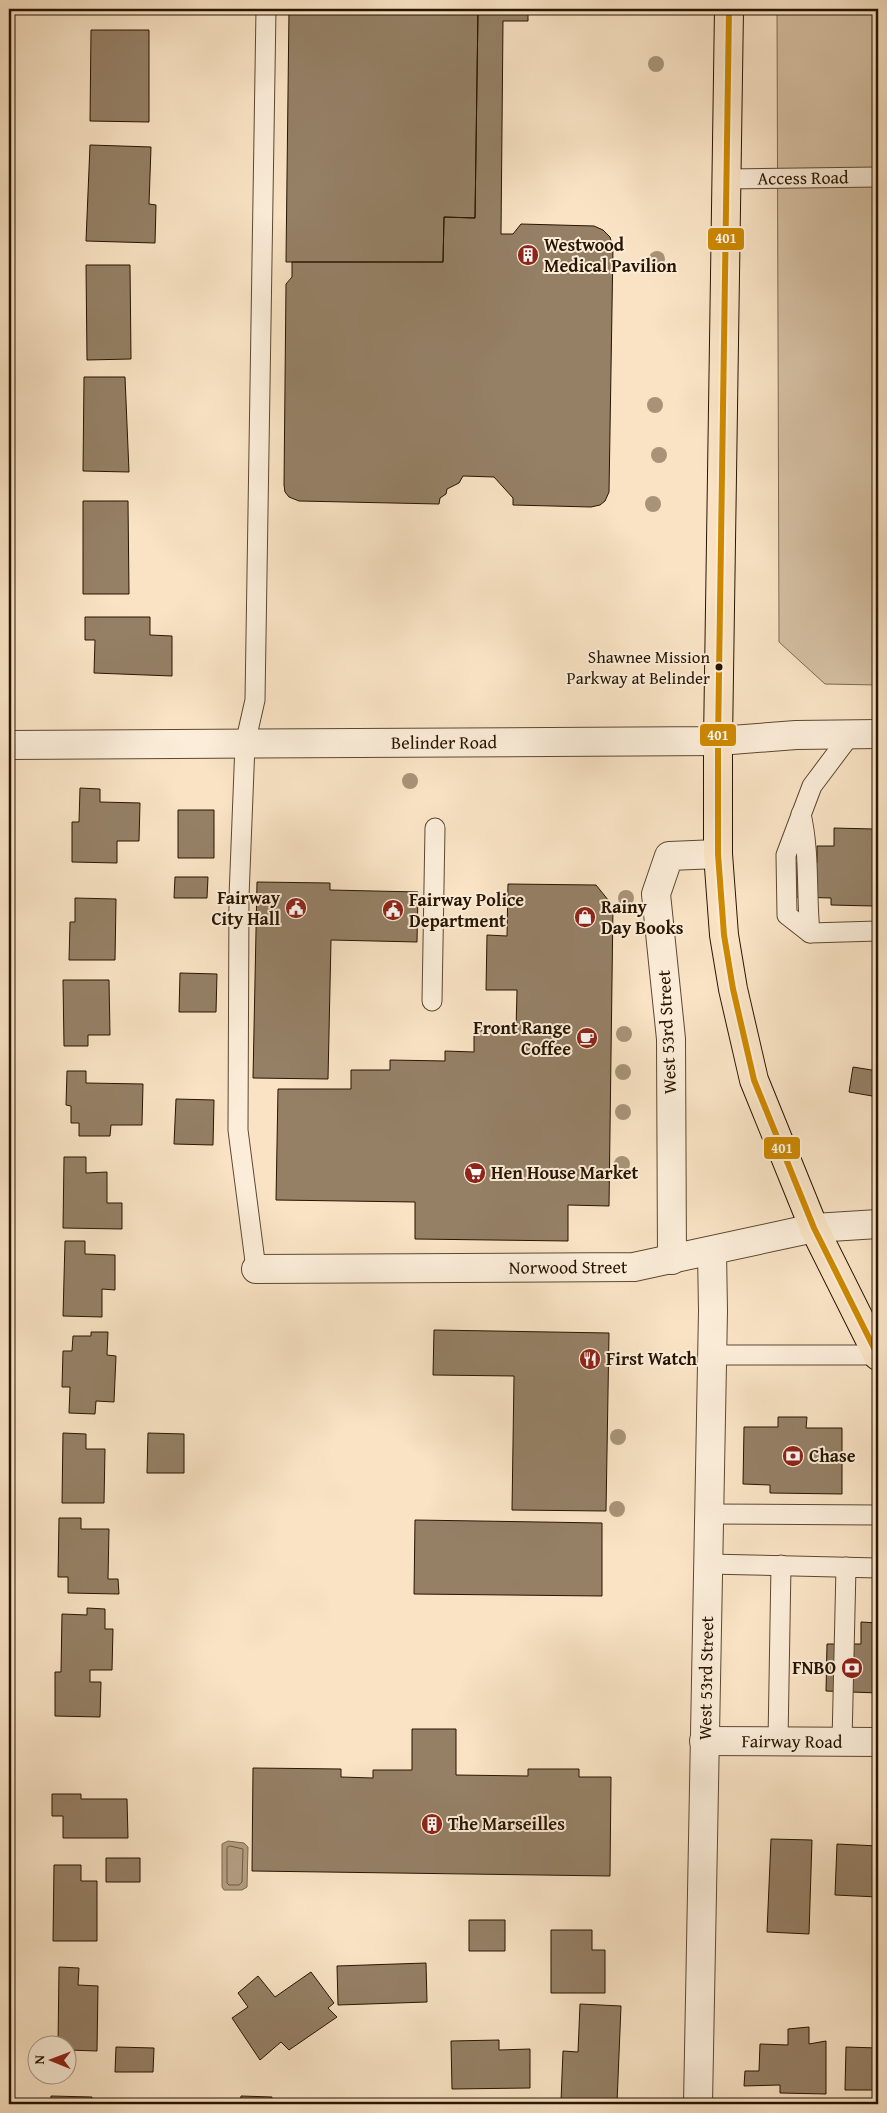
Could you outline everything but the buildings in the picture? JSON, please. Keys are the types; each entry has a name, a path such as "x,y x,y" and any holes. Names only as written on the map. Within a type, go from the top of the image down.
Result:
{"highway":[{"path":"729,9 718,741 718,854 724,935 733,989 754,1080 814,1228 878,1356"}],"street":[{"name":"Belinder Road","path":"9,745 718,741 796,735 878,734"},
{"name":"West 53rd Street","path":"672,1260 671,1039 656,894 670,856 718,854"},
{"name":"Norwood Street","path":"256,1269 634,1267 814,1228 878,1224"},
{"name":"West 53rd Street","path":"698,2104 712,1355 712,1251"},
{"name":"Fairway Road","path":"704,1741 878,1742"}],"lane":[{"path":"256,1269 238,1130 240,897 245,744 255,700 266,9"},
{"name":"Access Road","path":"727,179 878,177"},
{"path":"851,734 812,786 786,855 787,915 810,933 878,931"},
{"path":"432,1001 435,828"},
{"path":"712,1355 878,1356"},
{"path":"709,1514 878,1515"},
{"path":"708,1564 878,1568"},
{"path":"778,1741 781,1565"},
{"path":"842,1742 846,1567"}],"shaded area":[{"path":"777,9 878,9 878,685 825,684 779,642"}],"water":[{"path":"228,1841 244,1843 248,1847 247,1887 242,1890 224,1890 222,1887 222,1844"}],"transit line":[{"name":"401","path":"729,9 718,741 718,854 724,935 733,989 754,1080 814,1228 878,1356"}],"place":[{"name":"Westwood Medical Pavilion","path":"528,255"},
{"name":"Shawnee Mission Parkway at Belinder","path":"719,667"},
{"name":"Fairway City Hall","path":"296,908"},
{"name":"Fairway Police Department","path":"393,910"},
{"name":"Rainy Day Books","path":"585,917"},
{"name":"Front Range Coffee","path":"587,1038"},
{"name":"Hen House Market","path":"475,1173"},
{"name":"First Watch","path":"590,1359"},
{"name":"Chase","path":"793,1456"},
{"name":"FNBO","path":"852,1668"},
{"name":"The Marseilles","path":"432,1824"}]}
